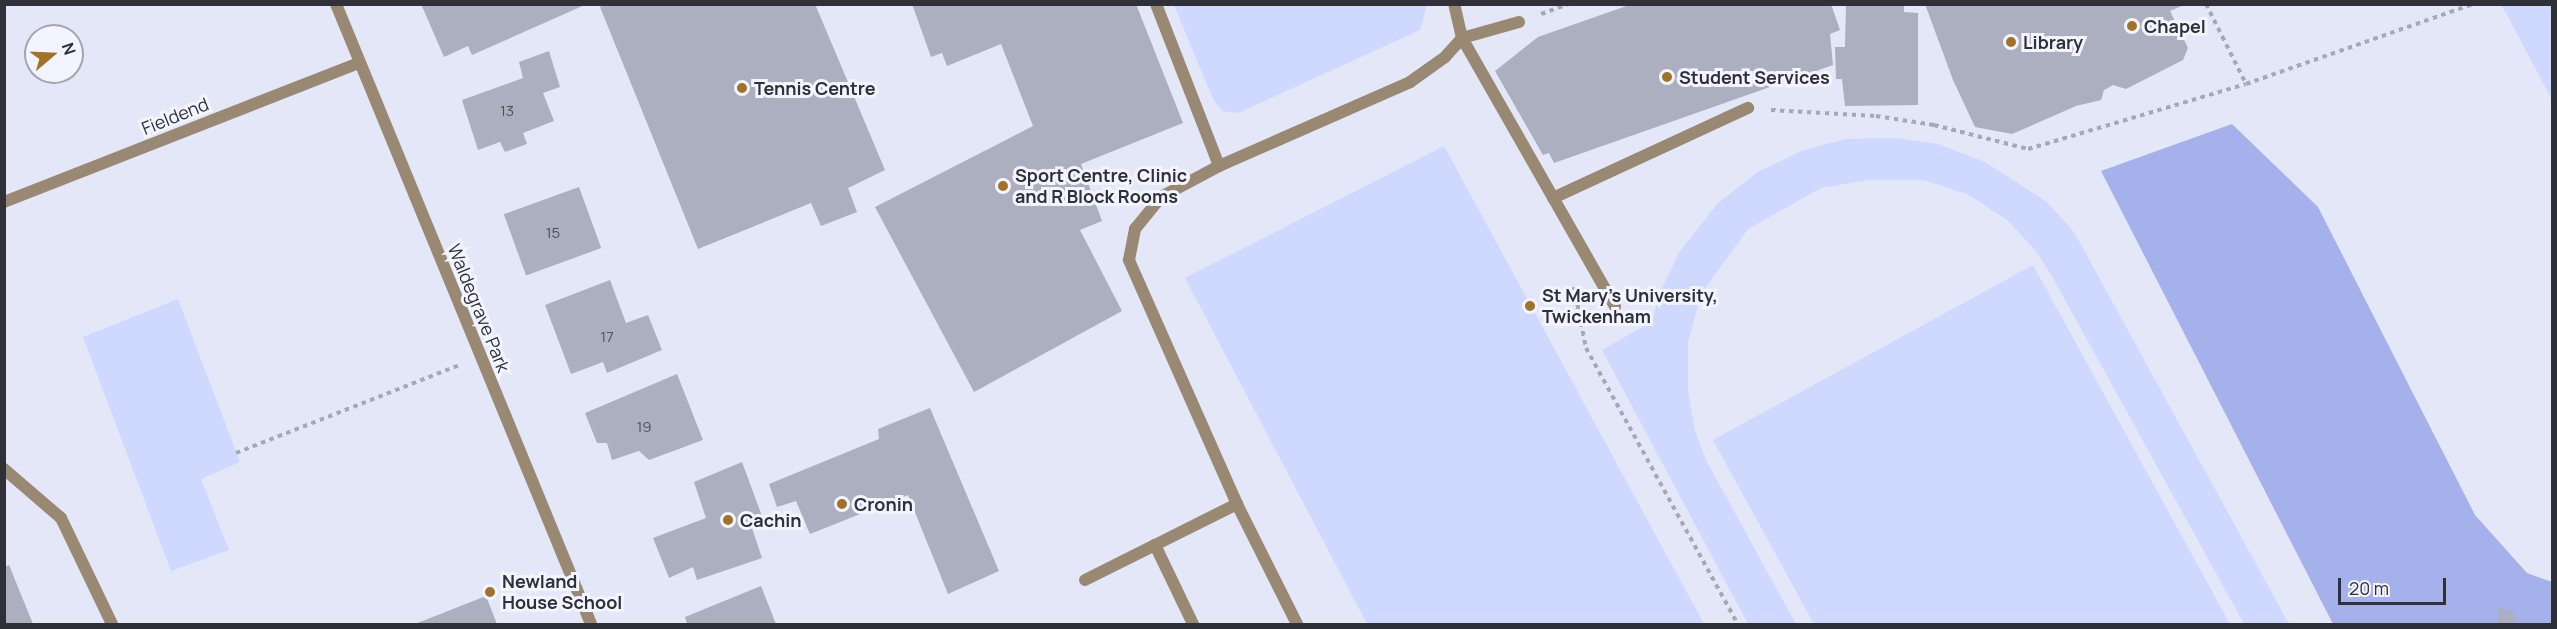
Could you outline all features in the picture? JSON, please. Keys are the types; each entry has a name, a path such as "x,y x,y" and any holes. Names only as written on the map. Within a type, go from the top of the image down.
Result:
{"street":[{"name":"Waldegrave Park","path":"336,4 479,357 591,624"},
{"path":"1156,4 1219,166"},
{"path":"1454,4 1462,38 1615,306"},
{"path":"1297,624 1237,504 1129,260 1135,229 1161,197 1219,166 1410,82 1445,57 1462,38 1519,22"},
{"name":"Fieldend","path":"4,202 359,63"},
{"path":"1553,198 1748,108"},
{"path":"4,469 61,518 112,624"},
{"path":"1085,580 1237,504"},
{"path":"1155,545 1193,624"}],"path":[{"path":"2206,4 2246,84"},
{"path":"1748,108 1876,116 1934,125 2028,149 2246,84 2473,4"},
{"path":"1574,285 1586,348 1738,624"},
{"path":"236,453 479,357"}],"shaded area":[{"path":"1174,5 1427,5 1420,30 1238,113 1222,111 1213,99"},
{"path":"2501,5 2552,5 2552,100 2506,13"},
{"path":"2232,124 2318,207 2475,515 2527,573 2552,582 2552,624 2333,624 2101,171"},
{"path":"1896,138 1938,144 1985,162 2047,202 2074,232 2289,624 2244,624 2053,278 2036,251 2007,220 1969,195 1924,180 1868,180 1821,188 1748,229 1701,294 1688,342 1688,391 1695,431 1707,462 1796,624 1748,624 1602,350 1653,321 1657,298 1680,251 1718,203 1759,171 1802,151 1845,139"},
{"path":"1444,146 1704,624 1367,624 1185,278"},
{"path":"2033,265 2230,624 1814,624 1713,440"},
{"path":"178,299 240,462 201,479 229,550 171,571 83,337"}],"building":[{"path":"421,4 496,6 587,4 472,55 468,46 444,57"},
{"name":"Tennis Centre","path":"605,4 815,4 885,170 848,188 857,212 821,226 811,203 698,249 600,7"},
{"name":"Sport Centre, Clinic and R Block Rooms","path":"912,4 1136,4 1183,123 1081,164 1102,221 1080,230 1122,311 974,392 875,207 1033,126 1001,44 947,66 942,53 931,57"},
{"path":"1632,4 1831,4 1840,30 1830,34 1833,65 1554,163 1549,153 1543,155 1495,71 1538,37"},
{"path":"1846,4 1904,4 1904,12 1918,13 1918,105 1845,106 1842,79 1836,79 1835,47 1845,47"},
{"name":"Library","path":"1925,4 2186,4 2170,11 2188,48 2183,60 2126,89 2113,85 2104,90 2101,100 2076,106 2012,134 1975,127 1953,80"},
{"path":"549,51 560,87 543,93 554,121 523,133 527,144 505,152 500,142 478,150 462,100 523,78 519,62"},
{"path":"579,187 601,248 526,275 504,214"},
{"path":"610,280 626,323 648,315 662,350 607,373 603,362 571,374 545,305"},
{"path":"677,374 703,440 649,460 639,451 612,460 607,443 597,443 585,413"},
{"name":"Cronin","path":"930,408 999,571 948,594 908,495 810,534 796,501 777,507 769,484 879,439 878,429"},
{"name":"Cachin","path":"742,462 762,516 750,522 762,558 697,580 693,567 669,578 653,538 706,518 694,482"},
{"path":"9,565 33,624 4,624 4,567"},
{"path":"761,586 776,624 687,624 685,617"},
{"path":"486,596 497,624 415,624"},
{"path":"2498,608 2514,611 2516,620 2512,624 2498,624"}],"place":[{"name":"Chapel","path":"2132,26"},
{"name":"Library","path":"2011,42"},
{"name":"Student Services","path":"1667,77"},
{"name":"Tennis Centre","path":"742,88"},
{"name":"Sport Centre, Clinic and R Block Rooms","path":"1003,186"},
{"name":"St Mary's University, Twickenham","path":"1530,306"},
{"name":"Cronin","path":"842,504"},
{"name":"Cachin","path":"728,520"},
{"name":"Newland House School","path":"490,592"}]}
